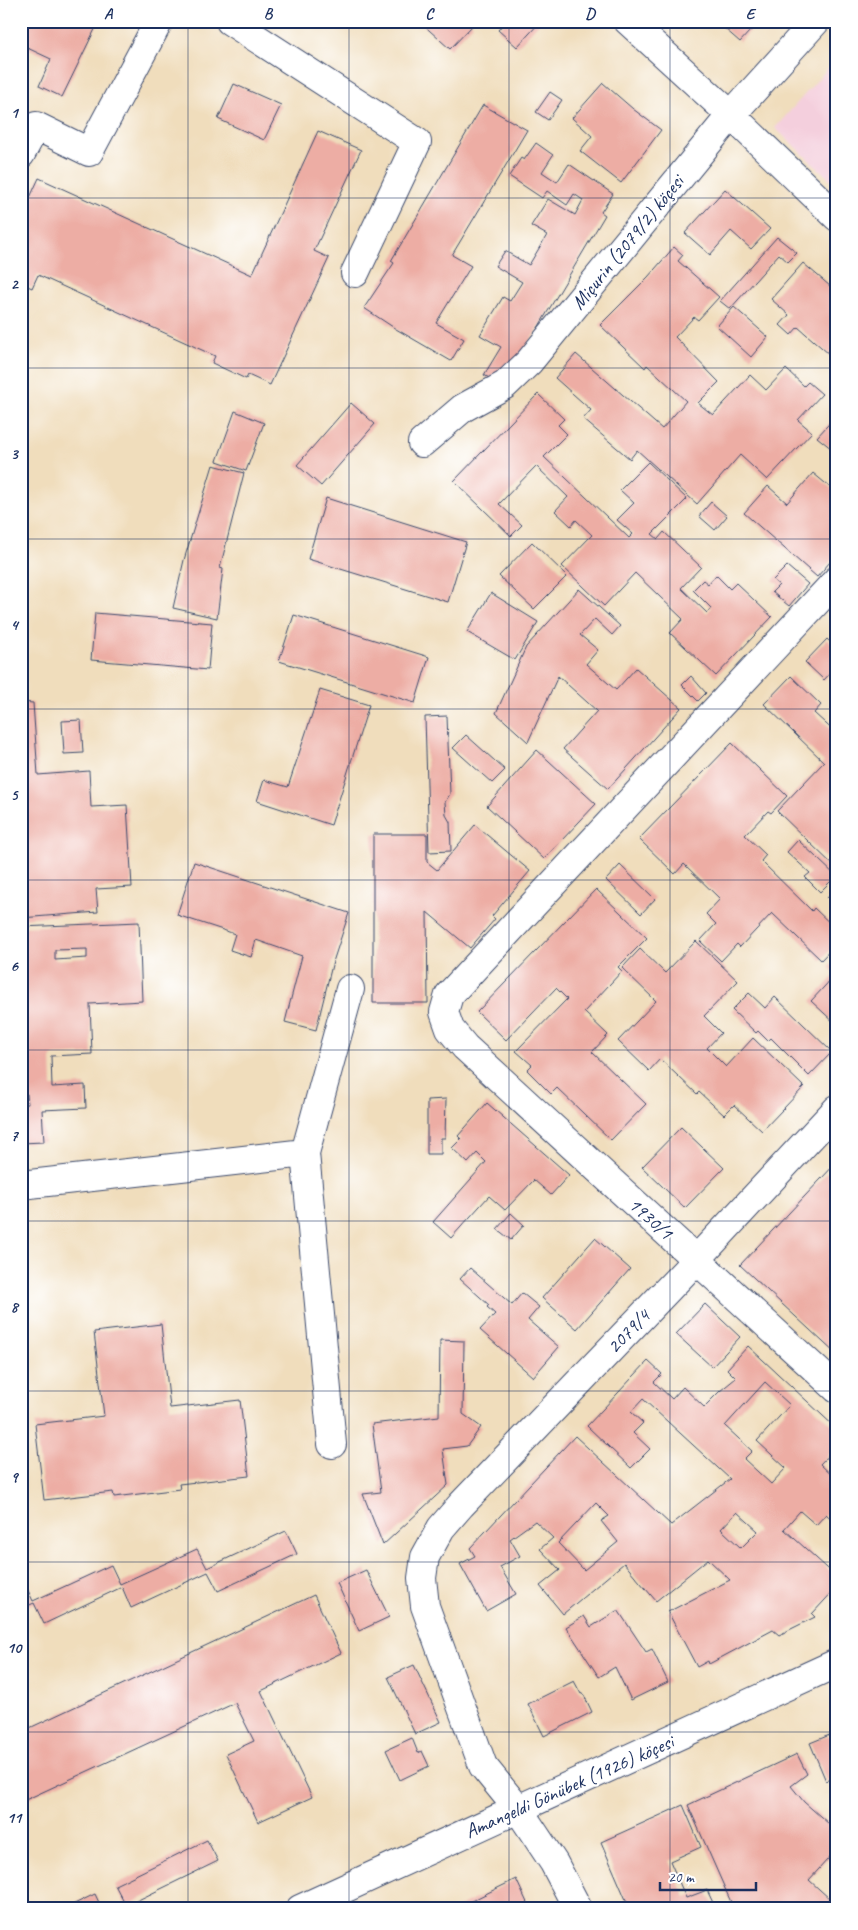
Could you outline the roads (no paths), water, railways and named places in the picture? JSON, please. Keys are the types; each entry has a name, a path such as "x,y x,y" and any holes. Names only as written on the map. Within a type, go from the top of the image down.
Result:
{"street":[{"path":"21,154 36,126 89,152 159,21"},
{"path":"230,21 417,142 356,273"},
{"path":"628,21 731,115 837,218"},
{"name":"Miçurin (2079/2) köçesi","path":"422,443 463,408 505,385 529,362 731,115 816,21"},
{"name":"1930/1","path":"837,580 449,994 444,1012 450,1029 465,1047 837,1389"},
{"path":"332,1444 305,1153 350,989"},
{"name":"2079/4","path":"518,1809 482,1766 425,1606 422,1578 424,1557 441,1528 461,1505 697,1260 837,1109"},
{"path":"21,1185 305,1153"},
{"name":"Amangeldi Gönübek (1926) köçesi","path":"300,1909 837,1663"},
{"path":"518,1809 554,1863 578,1909"}]}
